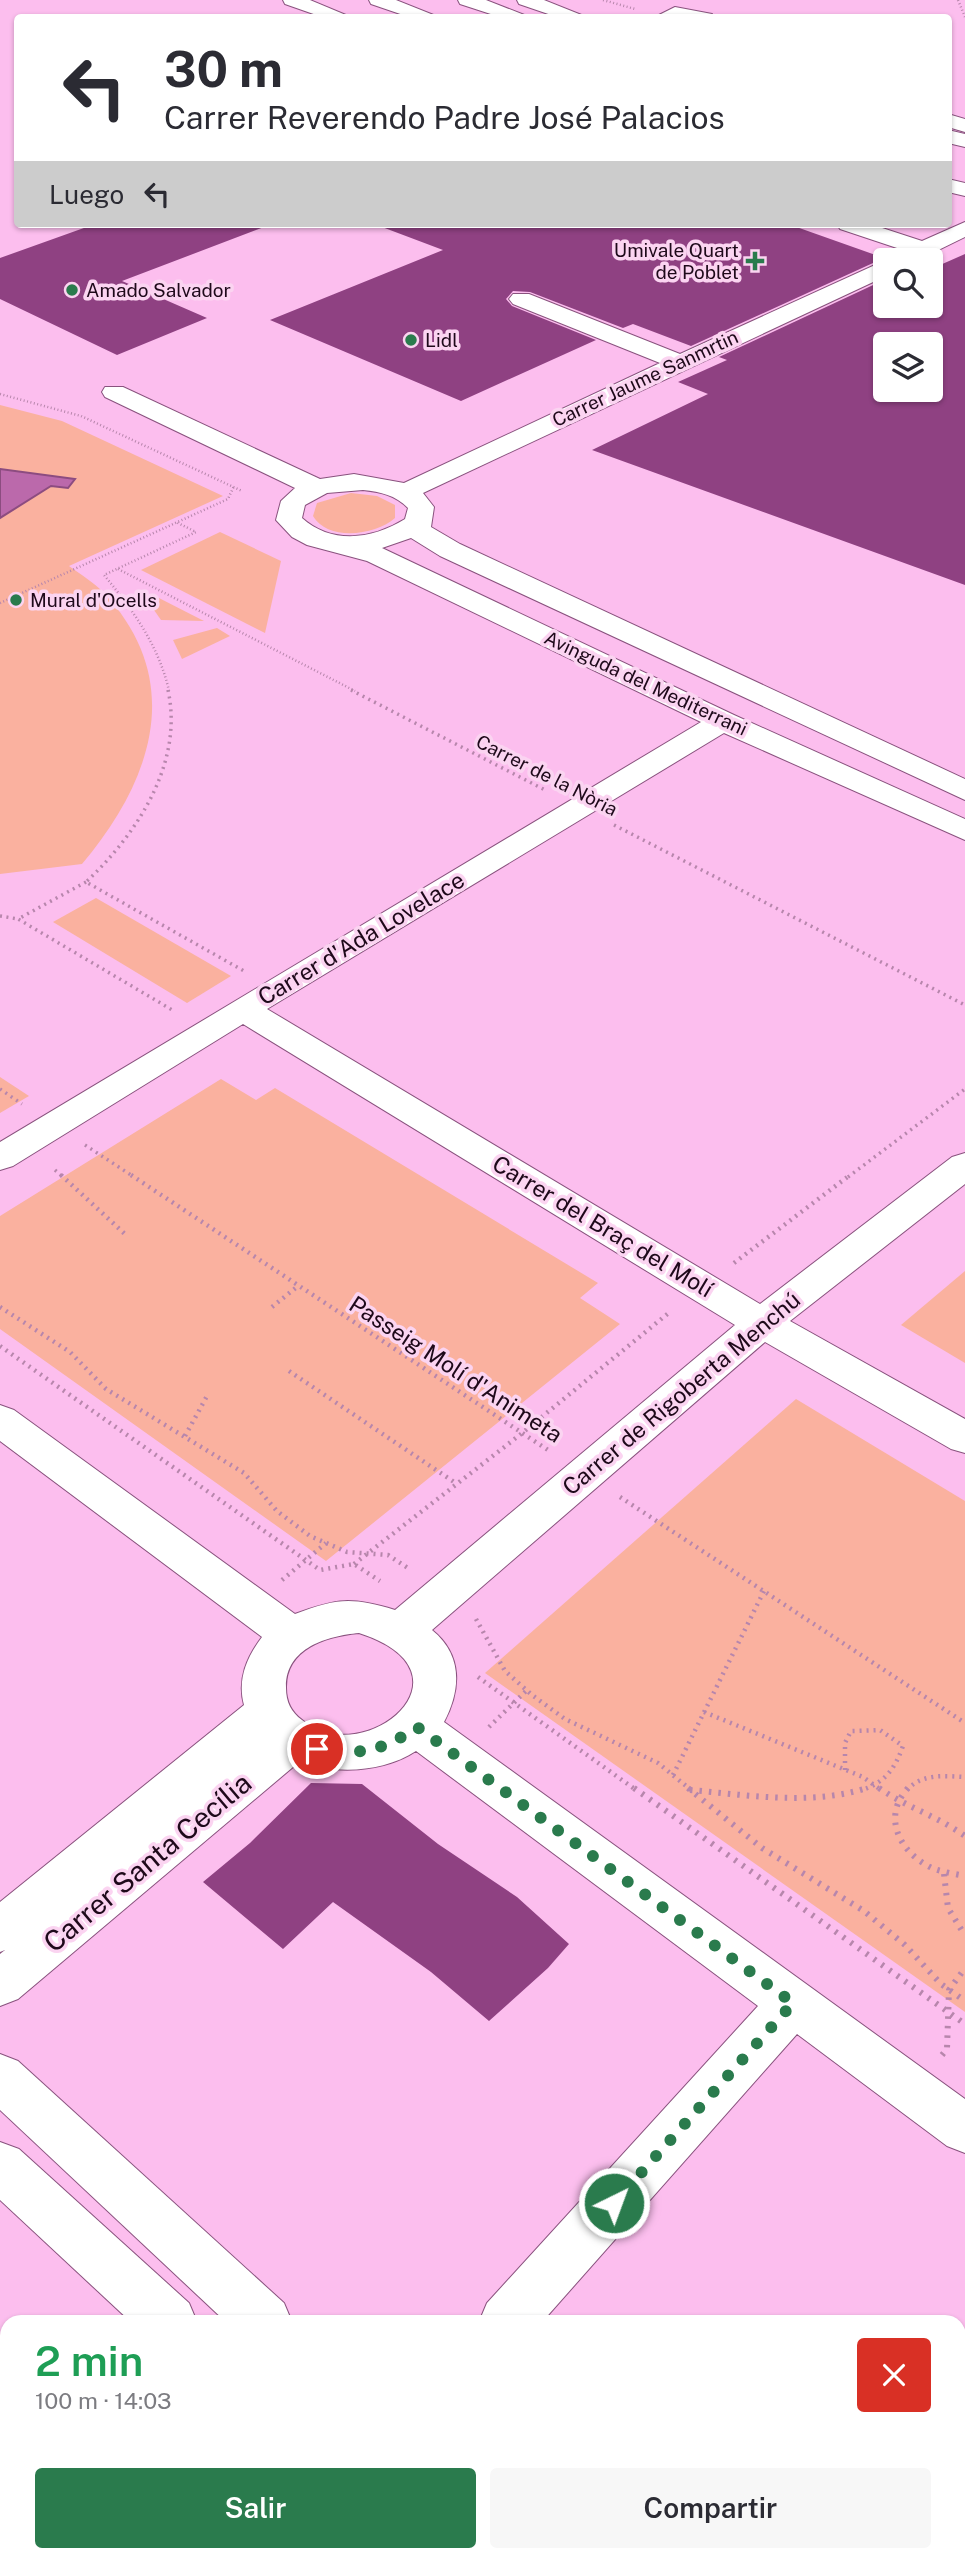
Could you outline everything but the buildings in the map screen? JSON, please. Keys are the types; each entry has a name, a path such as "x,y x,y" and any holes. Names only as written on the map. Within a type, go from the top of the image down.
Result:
{"main road":[{"path":"292,0 332,14"},
{"path":"378,0 420,14"},
{"path":"467,0 511,14"},
{"path":"526,0 568,14"},
{"path":"860,228 920,248"},
{"path":"925,248 965,229"},
{"name":"Carrer Jaume Sanmrtin","path":"405,492 873,273"},
{"path":"521,299 678,362"},
{"path":"114,392 317,488"},
{"path":"354,482 382,484 405,492 421,507 417,523 397,536 368,543 325,541 296,529 289,520 288,511 293,502 317,488 354,482"},
{"name":"Avinguda del Mediterrani","path":"417,523 418,531 450,550 965,791"},
{"name":"Avinguda del Mediterrani","path":"325,541 377,555 723,721 965,831"},
{"name":"Carrer d'Ada Lovelace","path":"0,1158 275,989 723,721"},
{"name":"Carrer del Braç del Molí","path":"243,1009 762,1323 965,1438"},
{"name":"Carrer de Rigoberta Menchú","path":"424,1611 762,1323 965,1165"},
{"path":"0,1420 292,1635"},
{"path":"424,1611 419,1641 430,1657 436,1674 436,1693 429,1711 417,1727 396,1742 371,1752 344,1754 317,1749 281,1725 262,1691 265,1670 275,1651 292,1635 312,1624 335,1617 359,1616 382,1620 424,1611"},
{"name":"Carrer Santa Cecília","path":"0,1931 281,1725"},
{"name":"Carrer Santa Cecília","path":"0,1984 281,1725"},
{"path":"417,1727 965,2129"},
{"path":"512,2315 793,2003"},
{"path":"0,2077 257,2315"},
{"path":"0,2166 162,2315"}],"path":[{"path":"958,0 965,17"},
{"path":"0,394 81,415 221,481"},
{"path":"0,603 228,499 233,487 275,468"},
{"path":"18,919 86,881 113,858 145,812 168,748 171,699 163,670 144,628 104,575 196,532 176,522"},
{"name":"Carrer de la Nòria","path":"118,569 965,1005"},
{"path":"86,881 275,989"},
{"path":"0,916 18,919 208,1031"},
{"name":"Passeig Molí d'Animeta","path":"0,1089 521,1434 965,1723"},
{"path":"0,1346 320,1570 354,1564 521,1434 702,1286 965,1089"},
{"path":"55,1170 127,1236"},
{"path":"272,1307 298,1286"},
{"path":"0,1307 70,1352 101,1380 244,1473 277,1511 310,1536 347,1552 388,1555 424,1611"},
{"path":"289,1371 457,1484"},
{"path":"185,1436 207,1396"},
{"path":"252,1605 326,1543"},
{"path":"354,1564 424,1611 474,1614 505,1671 526,1691 565,1719 658,1763 762,1849 864,1911 905,1945 949,1990 965,2001"},
{"path":"673,1776 764,1591"},
{"path":"473,1665 478,1678 965,2024"},
{"path":"458,1757 526,1691"},
{"path":"704,1712 845,1770 897,1801 940,1818 965,1836"},
{"path":"689,1789 804,1798 854,1795 891,1776 902,1759 903,1746 888,1731 870,1726 851,1731 845,1743 845,1770"},
{"path":"965,1777 931,1776 914,1783 901,1793 893,1823 898,1839 909,1854 924,1866 944,1874 965,1876"},
{"path":"944,1874 948,1908 964,1934"},
{"path":"911,2090 947,2049 949,1990 965,1968"}],"shaded area":[{"path":"0,405 62,421 223,496 69,566 103,592 129,626 145,660 152,695 150,730 142,765 127,799 82,864 0,874"},
{"path":"0,469 75,479 68,488 51,486 0,518"},
{"path":"351,493 377,496 395,505 395,518 376,529 341,533 329,530 313,516 317,503"},
{"path":"220,532 281,561 265,633 141,570"},
{"path":"155,596 204,621 161,620 147,600"},
{"path":"217,628 230,636 182,659 173,640"},
{"path":"96,898 231,976 187,1003 53,922"},
{"path":"0,1077 29,1096 0,1113"},
{"path":"221,1079 256,1100 275,1088 598,1283 580,1298 620,1324 326,1561 0,1329 0,1216"},
{"path":"965,1271 965,1363 901,1325"},
{"path":"796,1399 965,1501 965,2012 485,1673"}],"place":[{"name":"Umivale Quart de Poblet","path":"755,261"},
{"name":"Amado Salvador","path":"72,290"},
{"name":"Lidl","path":"411,340"},
{"name":"Mural d'Ocells","path":"16,600"}],"route":[{"path":"317,1749 344,1754 371,1752 396,1742 417,1727 793,2003 614,2203"}]}
